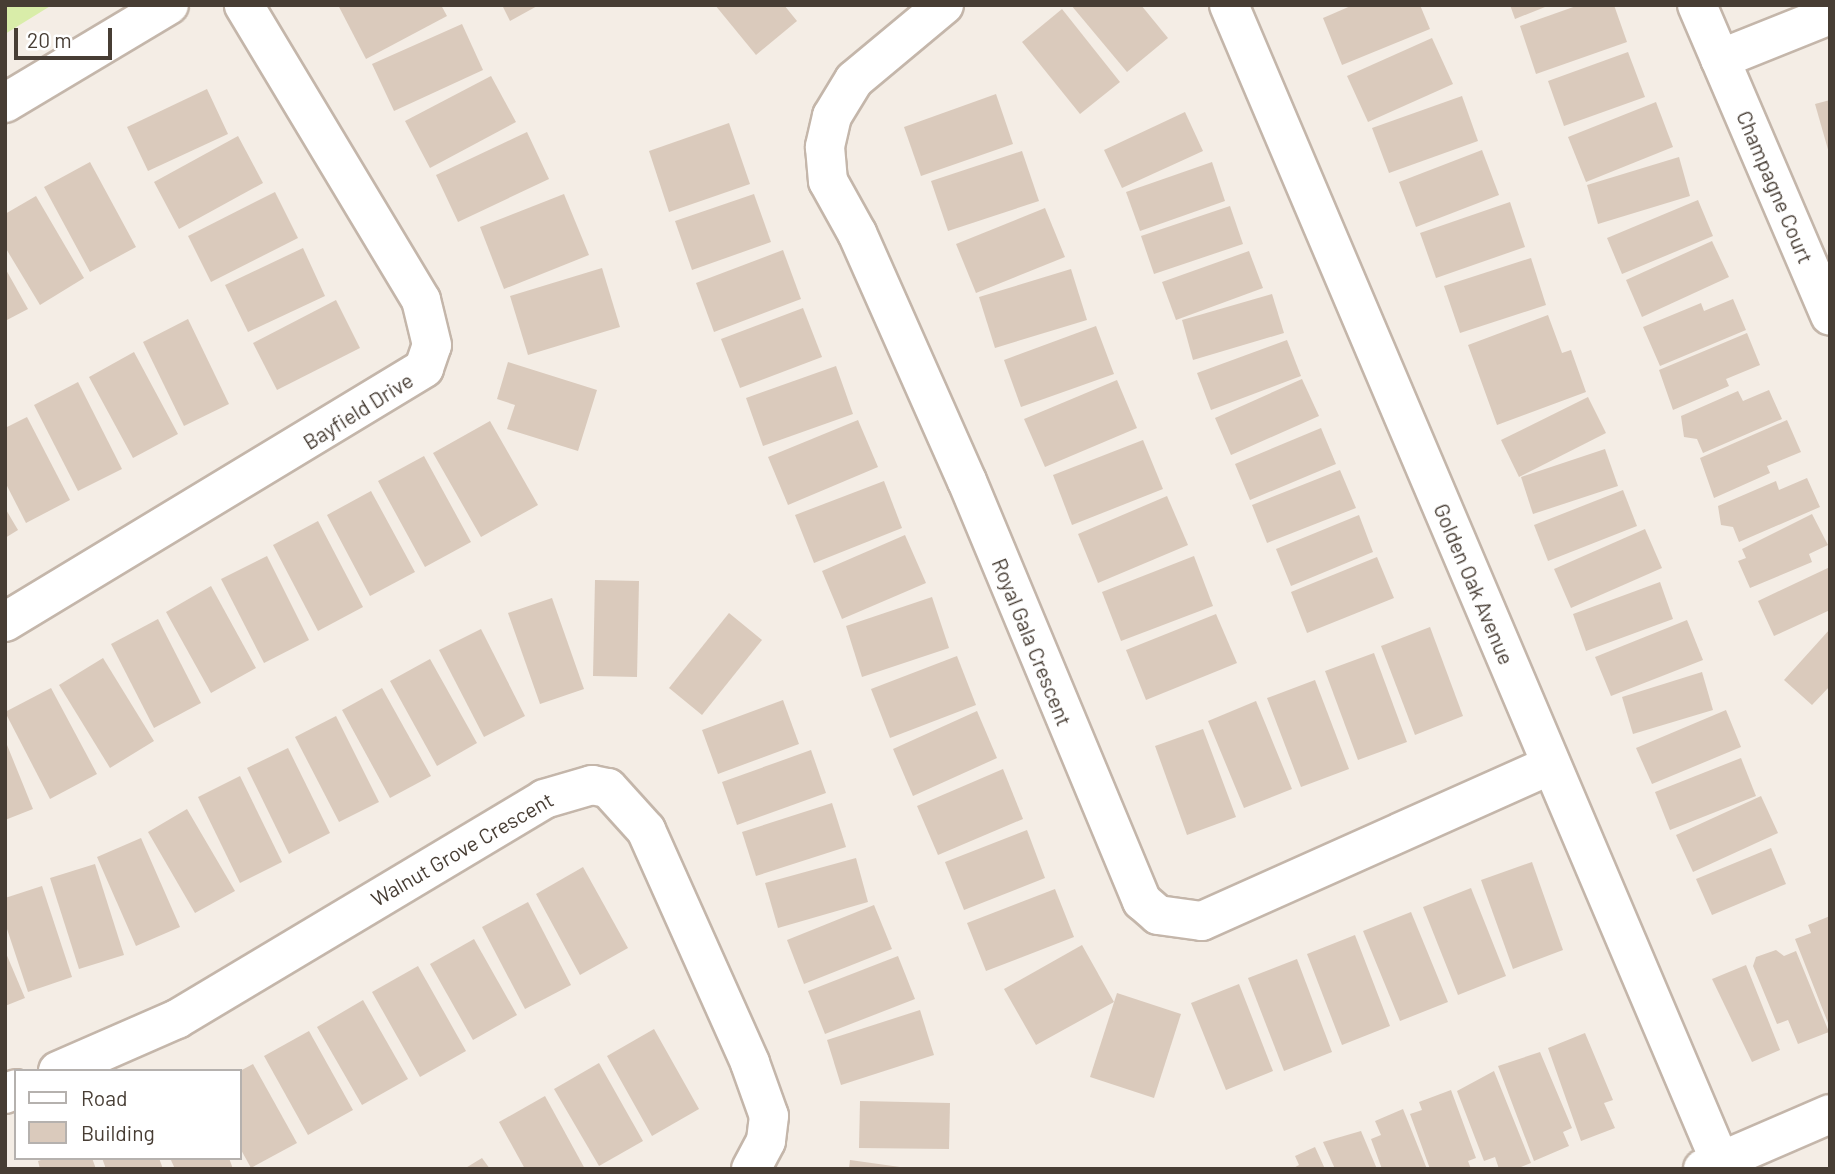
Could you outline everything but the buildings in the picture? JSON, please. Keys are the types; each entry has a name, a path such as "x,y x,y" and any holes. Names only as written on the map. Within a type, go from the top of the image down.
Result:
{"street":[{"path":"5,103 169,5"},
{"name":"Bayfield Drive","path":"5,622 424,369 432,345 421,300 244,5"},
{"name":"Royal Gala Crescent","path":"943,5 854,80 832,116 825,147 828,181 857,233 967,481 1142,901 1158,915 1202,921 1551,765"},
{"name":"Golden Oak Avenue","path":"1229,5 1551,765 1711,1165"},
{"name":"Champagne Court","path":"1697,5 1830,316"},
{"path":"1720,59 1830,15"},
{"name":"Walnut Grove Crescent","path":"62,1069 177,1018 544,799 592,785 615,795 646,830 750,1063 769,1116 766,1141 751,1169"},
{"path":"1711,1165 1830,1114"}],"green space":[{"path":"5,5 52,5 5,34"}]}
